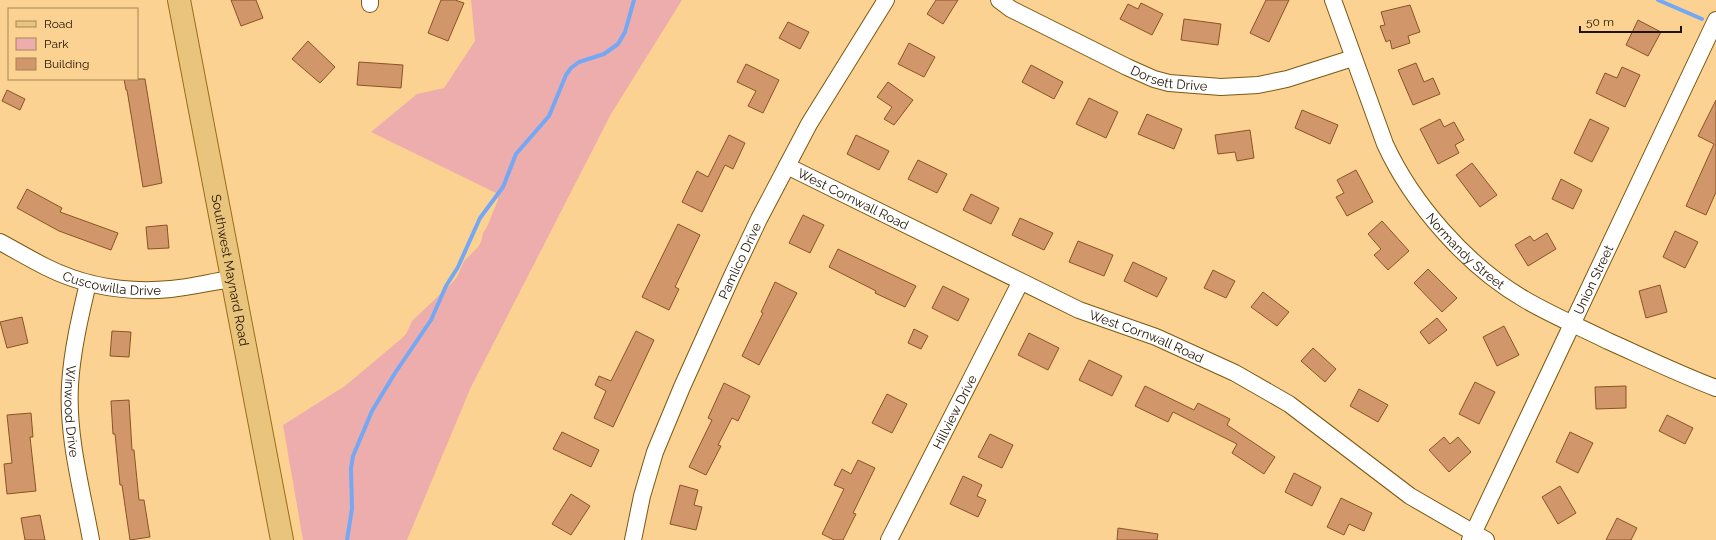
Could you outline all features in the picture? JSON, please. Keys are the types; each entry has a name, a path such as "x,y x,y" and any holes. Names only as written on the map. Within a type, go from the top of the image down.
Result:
{"main road":[{"name":"Southwest Maynard Road","path":"179,0 282,540"}],"street":[{"name":"Pamlico Drive","path":"633,540 642,496 655,452 732,276 787,166 834,83 886,0"},
{"name":"Dorsett Drive","path":"999,0 1018,13 1127,67 1154,79 1169,83 1221,87 1258,85 1287,79 1353,58"},
{"name":"Normandy Street","path":"1333,0 1384,144 1392,160 1412,192 1468,257 1496,280 1523,299 1678,373 1716,388"},
{"name":"Union Street","path":"1477,538 1573,324 1712,39 1716,20"},
{"name":"West Cornwall Road","path":"787,166 1079,310 1156,337 1197,354 1235,373 1289,404 1410,496 1477,538"},
{"name":"Cuscowilla Drive","path":"0,242 46,267 88,283 132,290 155,290 173,289 231,279"},
{"name":"Hillview Drive","path":"889,540 1020,282"},
{"name":"Winwood Drive","path":"88,283 78,328 70,386 70,405 73,434 91,540"}],"green space":[{"path":"471,0 682,0 611,114 471,387 407,540 303,540 283,425 345,386 406,334 412,321 452,283 457,277 464,261 478,247 498,200 498,194 371,132 417,94 444,88 475,41"}],"building":[{"path":"231,0 256,0 263,18 241,26"},
{"path":"441,0 455,0 464,3 448,41 428,33"},
{"path":"936,0 958,0 943,24 927,14"},
{"path":"1266,0 1289,0 1269,42 1250,33"},
{"path":"1141,3 1163,14 1152,35 1120,19 1128,4 1138,9"},
{"path":"1410,5 1420,32 1408,36 1410,43 1392,49 1390,40 1386,42 1380,26 1385,25 1381,12"},
{"path":"1184,19 1221,24 1218,45 1181,40"},
{"path":"1638,20 1661,32 1648,56 1626,45"},
{"path":"788,22 809,32 800,49 779,38"},
{"path":"308,41 335,67 320,83 292,59"},
{"path":"909,43 935,57 924,77 898,64"},
{"path":"359,62 403,65 401,88 357,85"},
{"path":"1416,63 1424,82 1433,78 1440,94 1413,105 1398,70"},
{"path":"746,64 779,80 763,113 748,106 756,91 737,82"},
{"path":"1031,65 1063,82 1054,99 1022,82"},
{"path":"1622,67 1640,75 1625,107 1596,93 1605,73 1617,78"},
{"path":"145,79 162,183 143,187 124,80"},
{"path":"888,82 913,100 894,125 884,119 892,107 877,97"},
{"path":"7,90 25,99 20,110 2,101"},
{"path":"1089,98 1118,112 1106,138 1076,124"},
{"path":"1716,100 1716,192 1706,215 1686,206 1714,144 1698,136"},
{"path":"1302,110 1338,125 1330,144 1295,128"},
{"path":"1147,114 1182,129 1174,149 1138,134"},
{"path":"1440,119 1444,127 1454,122 1464,140 1455,145 1459,153 1438,164 1420,129"},
{"path":"1590,119 1609,128 1592,162 1574,153"},
{"path":"1250,130 1254,158 1237,161 1235,152 1218,154 1215,135"},
{"path":"729,135 745,143 733,169 725,165 702,212 682,202 697,171 708,177"},
{"path":"856,135 889,151 879,170 847,154"},
{"path":"918,160 947,174 937,193 908,179"},
{"path":"1472,163 1497,195 1480,207 1456,175"},
{"path":"1356,170 1373,202 1347,216 1336,197 1344,193 1337,180"},
{"path":"1561,179 1582,190 1573,209 1552,199"},
{"path":"27,189 62,208 60,212 118,233 111,250 59,231 17,208"},
{"path":"971,194 999,208 991,224 963,210"},
{"path":"803,215 824,225 810,253 789,243"},
{"path":"1020,218 1053,233 1044,250 1012,235"},
{"path":"1382,221 1409,251 1388,270 1374,255 1381,249 1368,234"},
{"path":"678,224 700,235 675,287 679,289 669,310 642,297"},
{"path":"167,225 169,248 148,249 146,227"},
{"path":"1675,231 1698,242 1685,268 1663,257"},
{"path":"1547,233 1556,249 1528,266 1515,245 1530,236 1534,241"},
{"path":"1078,241 1113,255 1104,276 1069,262"},
{"path":"838,249 916,286 905,307 875,293 876,291 829,267"},
{"path":"1133,262 1167,278 1157,297 1124,281"},
{"path":"1428,269 1457,298 1442,312 1414,283"},
{"path":"1213,270 1235,281 1226,298 1204,288"},
{"path":"775,282 797,293 759,365 742,356 763,313 761,312"},
{"path":"1660,285 1667,312 1646,318 1639,291"},
{"path":"943,286 969,299 958,321 932,308"},
{"path":"1263,292 1289,312 1277,326 1251,307"},
{"path":"22,317 28,343 7,348 0,322"},
{"path":"1437,318 1447,330 1429,344 1420,332"},
{"path":"1504,326 1519,355 1497,366 1483,337"},
{"path":"914,329 928,336 921,349 908,343"},
{"path":"112,331 131,332 129,357 110,356"},
{"path":"636,331 654,340 613,427 594,418 606,391 595,385 599,376 611,381"},
{"path":"1029,333 1059,348 1048,370 1018,355"},
{"path":"1313,348 1336,369 1325,382 1301,361"},
{"path":"1089,360 1122,376 1112,396 1079,380"},
{"path":"1475,382 1495,392 1479,424 1459,414"},
{"path":"724,383 750,396 738,421 732,418 718,445 721,446 706,475 689,467 712,420 708,418"},
{"path":"1145,386 1194,410 1198,403 1230,419 1227,425 1275,457 1264,474 1232,453 1237,444 1173,412 1168,422 1135,406"},
{"path":"1626,386 1626,408 1596,409 1595,387"},
{"path":"1359,389 1388,405 1378,422 1350,406"},
{"path":"887,394 907,404 892,433 872,423"},
{"path":"129,400 132,450 134,450 139,500 144,500 150,537 130,540 122,485 120,485 115,434 113,434 111,401"},
{"path":"31,413 33,437 30,437 36,491 7,494 4,464 12,463 7,415"},
{"path":"1667,415 1693,428 1685,444 1659,431"},
{"path":"562,432 599,450 591,467 553,449"},
{"path":"1570,432 1593,443 1578,473 1556,462"},
{"path":"990,434 1013,445 1002,468 978,457"},
{"path":"1444,437 1450,444 1458,437 1471,452 1449,472 1429,450"},
{"path":"858,460 875,468 853,513 856,514 843,540 834,540 822,534 844,489 834,485 842,469 851,474"},
{"path":"1294,473 1321,487 1312,506 1285,492"},
{"path":"963,476 982,485 977,496 986,500 978,517 950,504"},
{"path":"680,485 698,490 694,505 702,507 696,530 670,524"},
{"path":"1560,486 1576,513 1558,524 1542,497"},
{"path":"571,494 590,506 571,535 552,524"},
{"path":"1341,498 1372,513 1364,531 1349,524 1344,535 1327,527"},
{"path":"40,515 45,540 25,540 21,518"},
{"path":"1617,518 1637,528 1631,540 1606,540"},
{"path":"1118,528 1158,534 1157,540 1117,540"}],"waterway":[{"path":"347,540 352,509 351,468 353,456 372,411 395,373 431,320 446,286 458,267 480,218 503,187 516,154 549,116 566,75 571,68 579,62 604,54 618,44 625,32 634,0"},
{"path":"1658,0 1702,19"}]}
